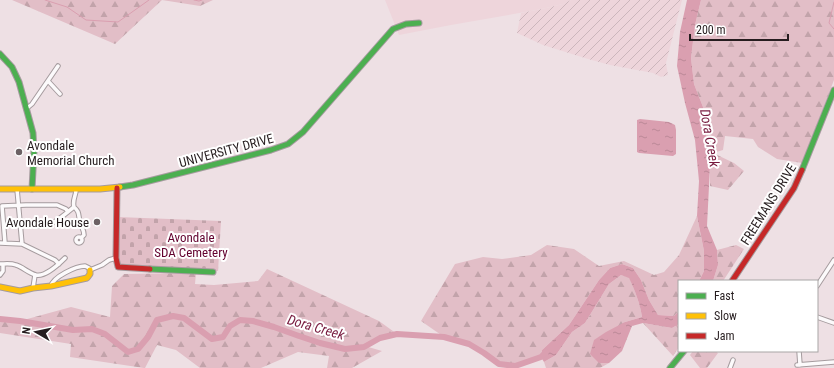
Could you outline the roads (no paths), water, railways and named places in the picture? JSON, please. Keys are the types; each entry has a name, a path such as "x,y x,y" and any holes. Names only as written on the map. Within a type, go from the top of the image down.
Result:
{"street":[{"name":"UNIVERSITY DRIVE","path":"0,189 76,190 117,188 152,181 235,160 288,144 303,132 393,29 407,23 419,23"},
{"path":"0,54 15,71 34,138 32,189"},
{"path":"26,109 32,104 58,66"},
{"path":"48,81 60,94"},
{"name":"FREEMANS DRIVE","path":"733,280 794,188 834,90"},
{"path":"117,188 116,258 118,267 213,272"},
{"path":"18,189 22,244"},
{"path":"76,190 73,200 74,207 79,213 79,220 84,232 84,235 81,238"},
{"path":"5,243 2,206 57,206 66,209 68,212"},
{"path":"20,222 44,226 51,223 74,207"},
{"path":"0,243 22,244 59,264"},
{"path":"0,275 3,271 2,264 16,265 35,275 41,275 59,264 65,258"},
{"path":"90,270 102,266 109,260 116,258"},
{"path":"818,284 834,260"},
{"path":"51,286 52,282 70,270 85,266 90,270"},
{"path":"0,287 17,291 51,286 87,278 90,274 90,270"},
{"path":"33,288 35,275"},
{"path":"818,317 834,323"},
{"path":"670,368 683,352"},
{"path":"799,352 799,365 834,362"},
{"path":"730,368 733,360"}],"water":[{"name":"Dora Creek","path":"687,0 701,0 695,25 691,58 694,84 703,107 710,166 707,226 717,250 718,265 713,280 700,280 704,271 704,251 697,216 699,181 695,140 677,66 680,32"},
{"path":"637,120 669,122 675,125 676,154 673,156 637,152"},
{"path":"622,264 633,268 641,280 649,300 658,315 674,316 678,312 678,325 672,328 643,323 632,326 622,351 609,363 599,363 590,354 594,340 625,322 642,317 637,297 629,278 621,275 609,284 585,323 572,332 556,355 544,362 541,357 542,350 569,325 599,280 610,268"}],"waterway":[{"path":"45,0 67,7 86,20 118,22 149,0"},
{"path":"194,0 202,0"},
{"path":"834,2 829,23 834,29"},
{"name":"Dora Creek","path":"0,319 73,330 92,329 105,334 128,352 138,349 148,337 157,320 173,316 184,318 212,339 223,337 230,326 240,320 253,321 320,343 345,349 364,347 380,338 397,334 444,337 469,344 499,364 515,366 541,357 546,352"}],"place":[{"name":"Avondale Memorial Church","path":"19,152"},
{"name":"Avondale House","path":"97,222"}],"park label":[{"name":"Avondale SDA Cemetery","path":"191,244"}]}
